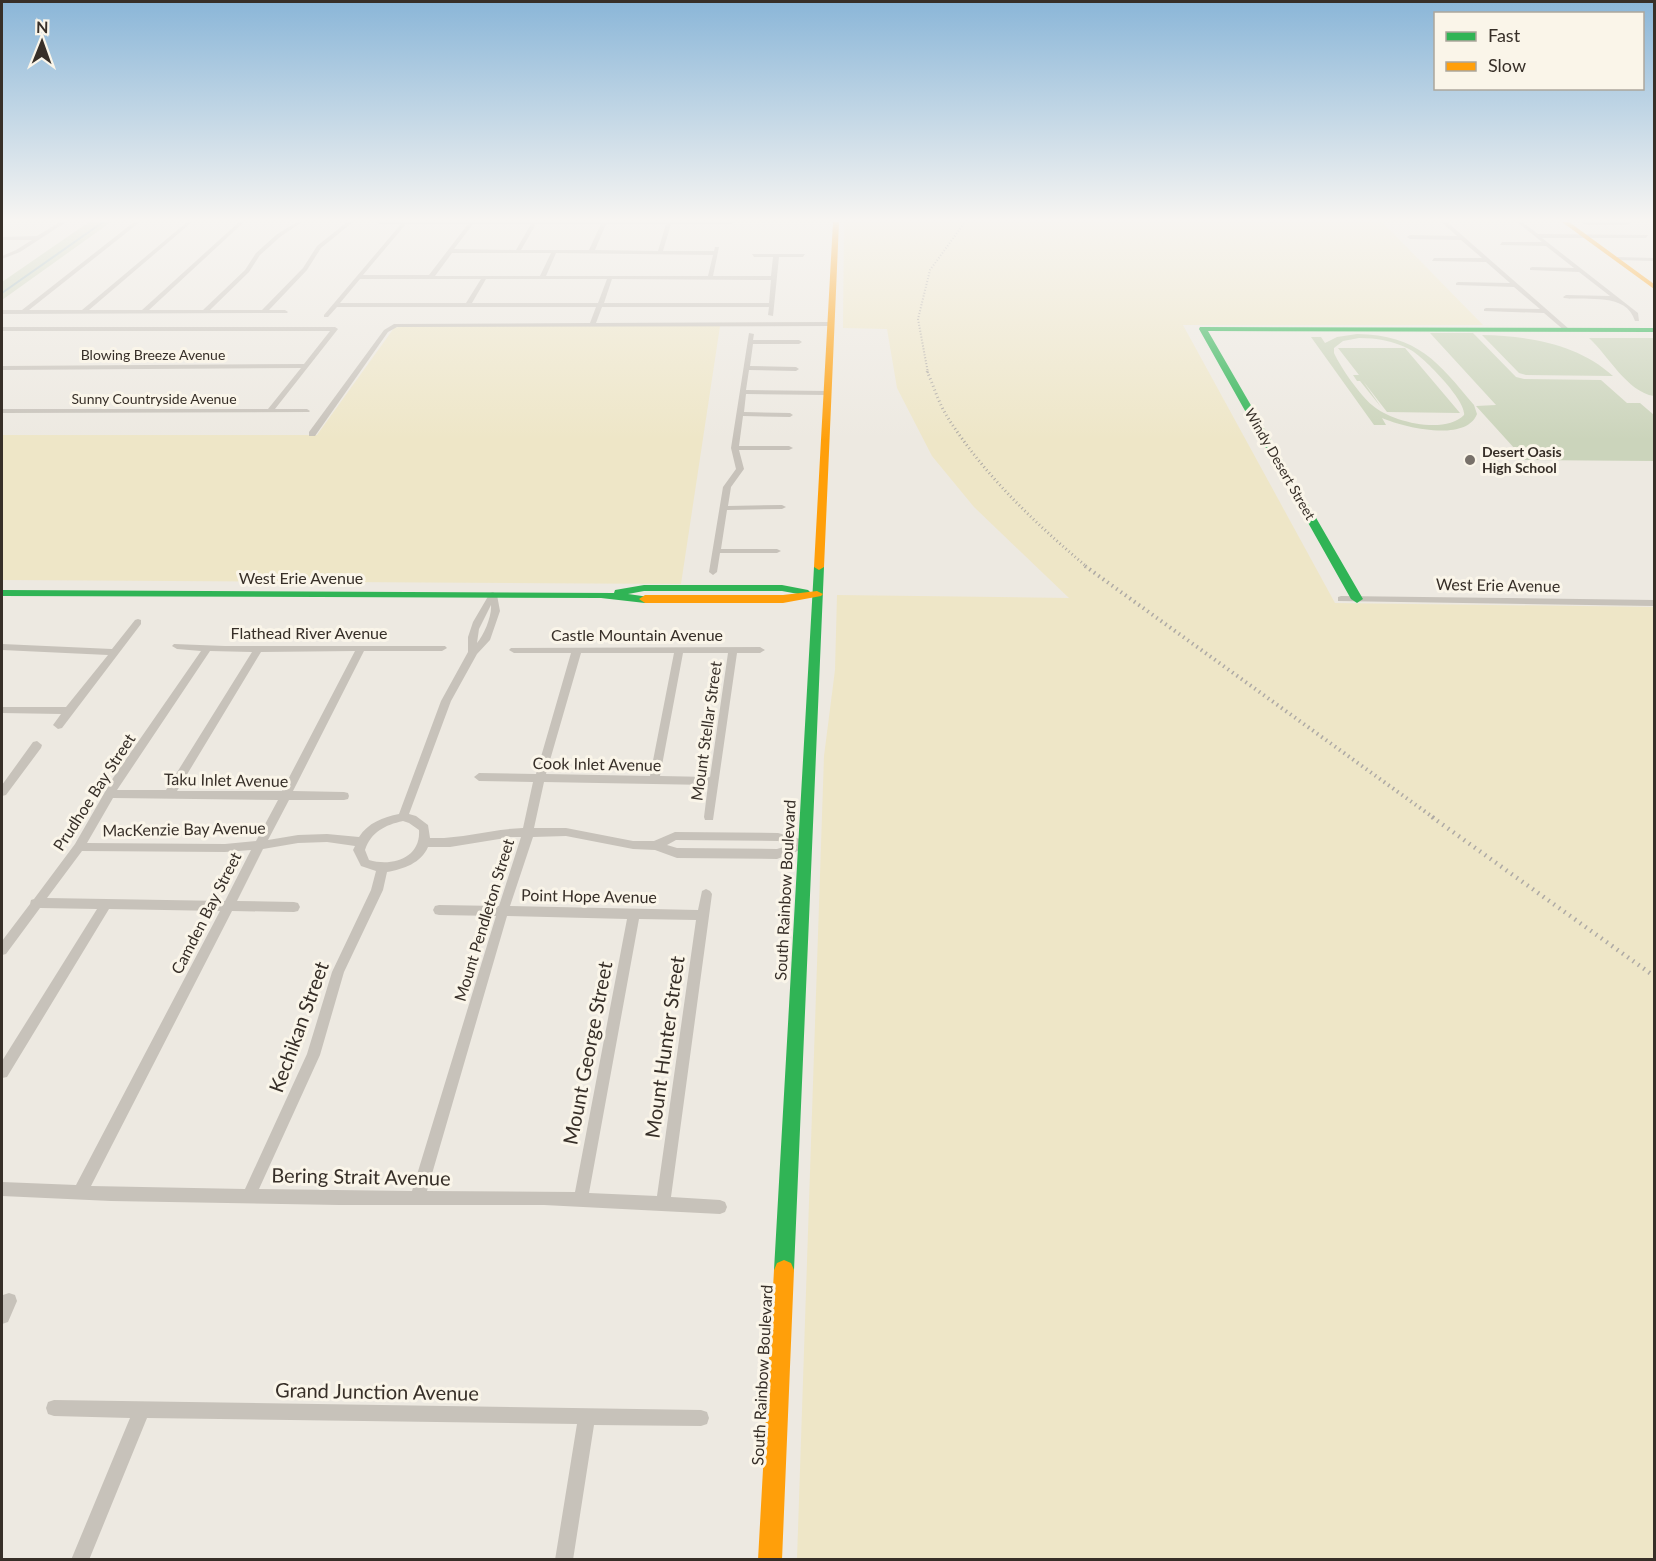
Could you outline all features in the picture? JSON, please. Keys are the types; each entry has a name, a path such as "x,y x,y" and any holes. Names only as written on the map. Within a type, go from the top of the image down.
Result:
{"street":[{"path":"23,312 45,295"},
{"path":"83,312 103,295"},
{"path":"143,312 164,295"},
{"path":"205,312 223,295"},
{"path":"264,312 280,295"},
{"path":"326,316 344,295"},
{"path":"468,305 474,295"},
{"path":"594,324 604,295"},
{"path":"771,315 772,295"},
{"name":"South Rainbow Boulevard","path":"770,1560 832,295"},
{"path":"1526,295 1567,330 1654,330"},
{"path":"1613,295 1636,314 1637,320"},
{"path":"1566,297 1617,298"},
{"path":"336,305 771,305"},
{"path":"1486,310 1545,311"},
{"path":"2,312 285,312"},
{"path":"312,434 386,331 396,325 831,324"},
{"path":"2,329 335,330 270,411"},
{"name":"Windy Desert Street","path":"1358,599 1203,329 1567,330"},
{"path":"714,572 727,487 740,469 735,448 751,334"},
{"path":"750,342 799,342"},
{"name":"Blowing Breeze Avenue","path":"2,368 305,366"},
{"path":"746,368 796,369"},
{"path":"743,392 828,393"},
{"name":"Sunny Countryside Avenue","path":"2,411 308,411"},
{"path":"740,414 790,415"},
{"path":"735,448 789,448"},
{"path":"724,508 782,507"},
{"path":"718,551 777,551"},
{"name":"West Erie Avenue","path":"2,593 601,595 638,599 783,599 817,594"},
{"path":"403,818 446,701 474,652 485,640 496,611 493,595"},
{"name":"West Erie Avenue","path":"1341,599 1654,603"},
{"path":"58,725 138,622"},
{"name":"Flathead River Avenue","path":"177,646 442,648"},
{"path":"2,647 59,652 114,652"},
{"name":"Prudhoe Bay Street","path":"2,950 79,847 109,794 208,647"},
{"path":"169,794 259,648"},
{"name":"Camden Bay Street","path":"80,1193 361,649"},
{"name":"Castle Mountain Avenue","path":"514,650 760,650"},
{"name":"Mount Pendleton Street","path":"417,1199 502,911 526,843 540,778 577,650"},
{"path":"654,780 679,650"},
{"name":"Mount Stellar Street","path":"709,817 733,650"},
{"path":"2,710 69,711"},
{"path":"2,792 7,778 37,745"},
{"name":"Cook Inlet Avenue","path":"479,777 714,781"},
{"name":"Taku Inlet Avenue","path":"109,794 344,796"},
{"path":"403,818 419,822 424,828 425,842 413,858 404,864 382,869 365,863 359,850 361,842 373,827 382,822 403,818"},
{"path":"425,842 450,843 527,832 566,832 633,845 655,846 676,853 777,854 804,844"},
{"path":"655,846 675,836 778,837 804,844"},
{"name":"MacKenzie Bay Avenue","path":"79,847 225,848 259,846 298,839 327,838 361,842"},
{"name":"Kechikan Street","path":"249,1196 314,1055 338,972 377,890 382,869"},
{"name":"Mount Hunter Street","path":"663,1205 706,894"},
{"path":"35,903 294,906"},
{"path":"2,1071 106,904"},
{"name":"Point Hope Avenue","path":"439,910 703,915"},
{"name":"Mount George Street","path":"581,1199 634,914"},
{"name":"Bering Strait Avenue","path":"2,1189 80,1193 417,1199 581,1199 720,1207"},
{"path":"2,1316 9,1300"},
{"name":"Grand Junction Avenue","path":"54,1408 701,1418"},
{"path":"80,1560 142,1409"},
{"path":"564,1560 587,1415"}],"green space":[{"path":"1430,333 1473,333 1516,377 1601,380 1627,403 1640,403 1654,415 1654,461 1525,460 1476,406 1496,405"},
{"path":"1357,334 1378,336 1396,339 1411,346 1425,354 1449,376 1474,405 1477,414 1471,423 1448,430 1418,428 1382,418 1386,425 1374,425 1311,337 1321,337 1325,343 1337,337","holes":["1359,338 1391,342 1415,353 1451,390 1463,408 1464,415 1444,424 1418,424 1392,417 1372,405 1351,381 1334,353 1334,348 1343,341"]},
{"path":"1482,335 1517,337 1568,349 1599,365 1613,376 1519,373"},
{"path":"1589,338 1654,338 1654,396 1635,388"},
{"path":"1338,348 1405,348 1460,413 1387,412 1363,381 1381,407 1360,381 1357,381 1353,375 1359,375"}],"sand":[{"path":"843,295 1453,295 1483,325 1183,325 1335,603 1654,607 1654,1559 797,1559 824,756 835,670 837,595 1069,598 974,507 932,456 897,388 887,329 843,328"},
{"path":"403,326 720,326 681,584 2,580 2,435 317,435 394,328"}],"railway":[{"path":"924,295 918,319 928,373"},
{"path":"927,371 945,413 978,460 1030,516 1087,567"},
{"path":"1085,566 1434,818"},
{"path":"1432,817 1654,976"}],"traffic: fast":[{"path":"1357,599 1203,329 1654,330"},
{"path":"784,1270 819,567"},
{"path":"619,592 644,588 782,588 804,592"},
{"path":"2,593 601,595 645,599"}],"traffic: slow":[{"path":"819,567 832,295"},
{"path":"645,599 783,599 817,594"},
{"path":"770,1560 784,1270"}],"place":[{"name":"Desert Oasis High School","path":"1470,460"}]}
